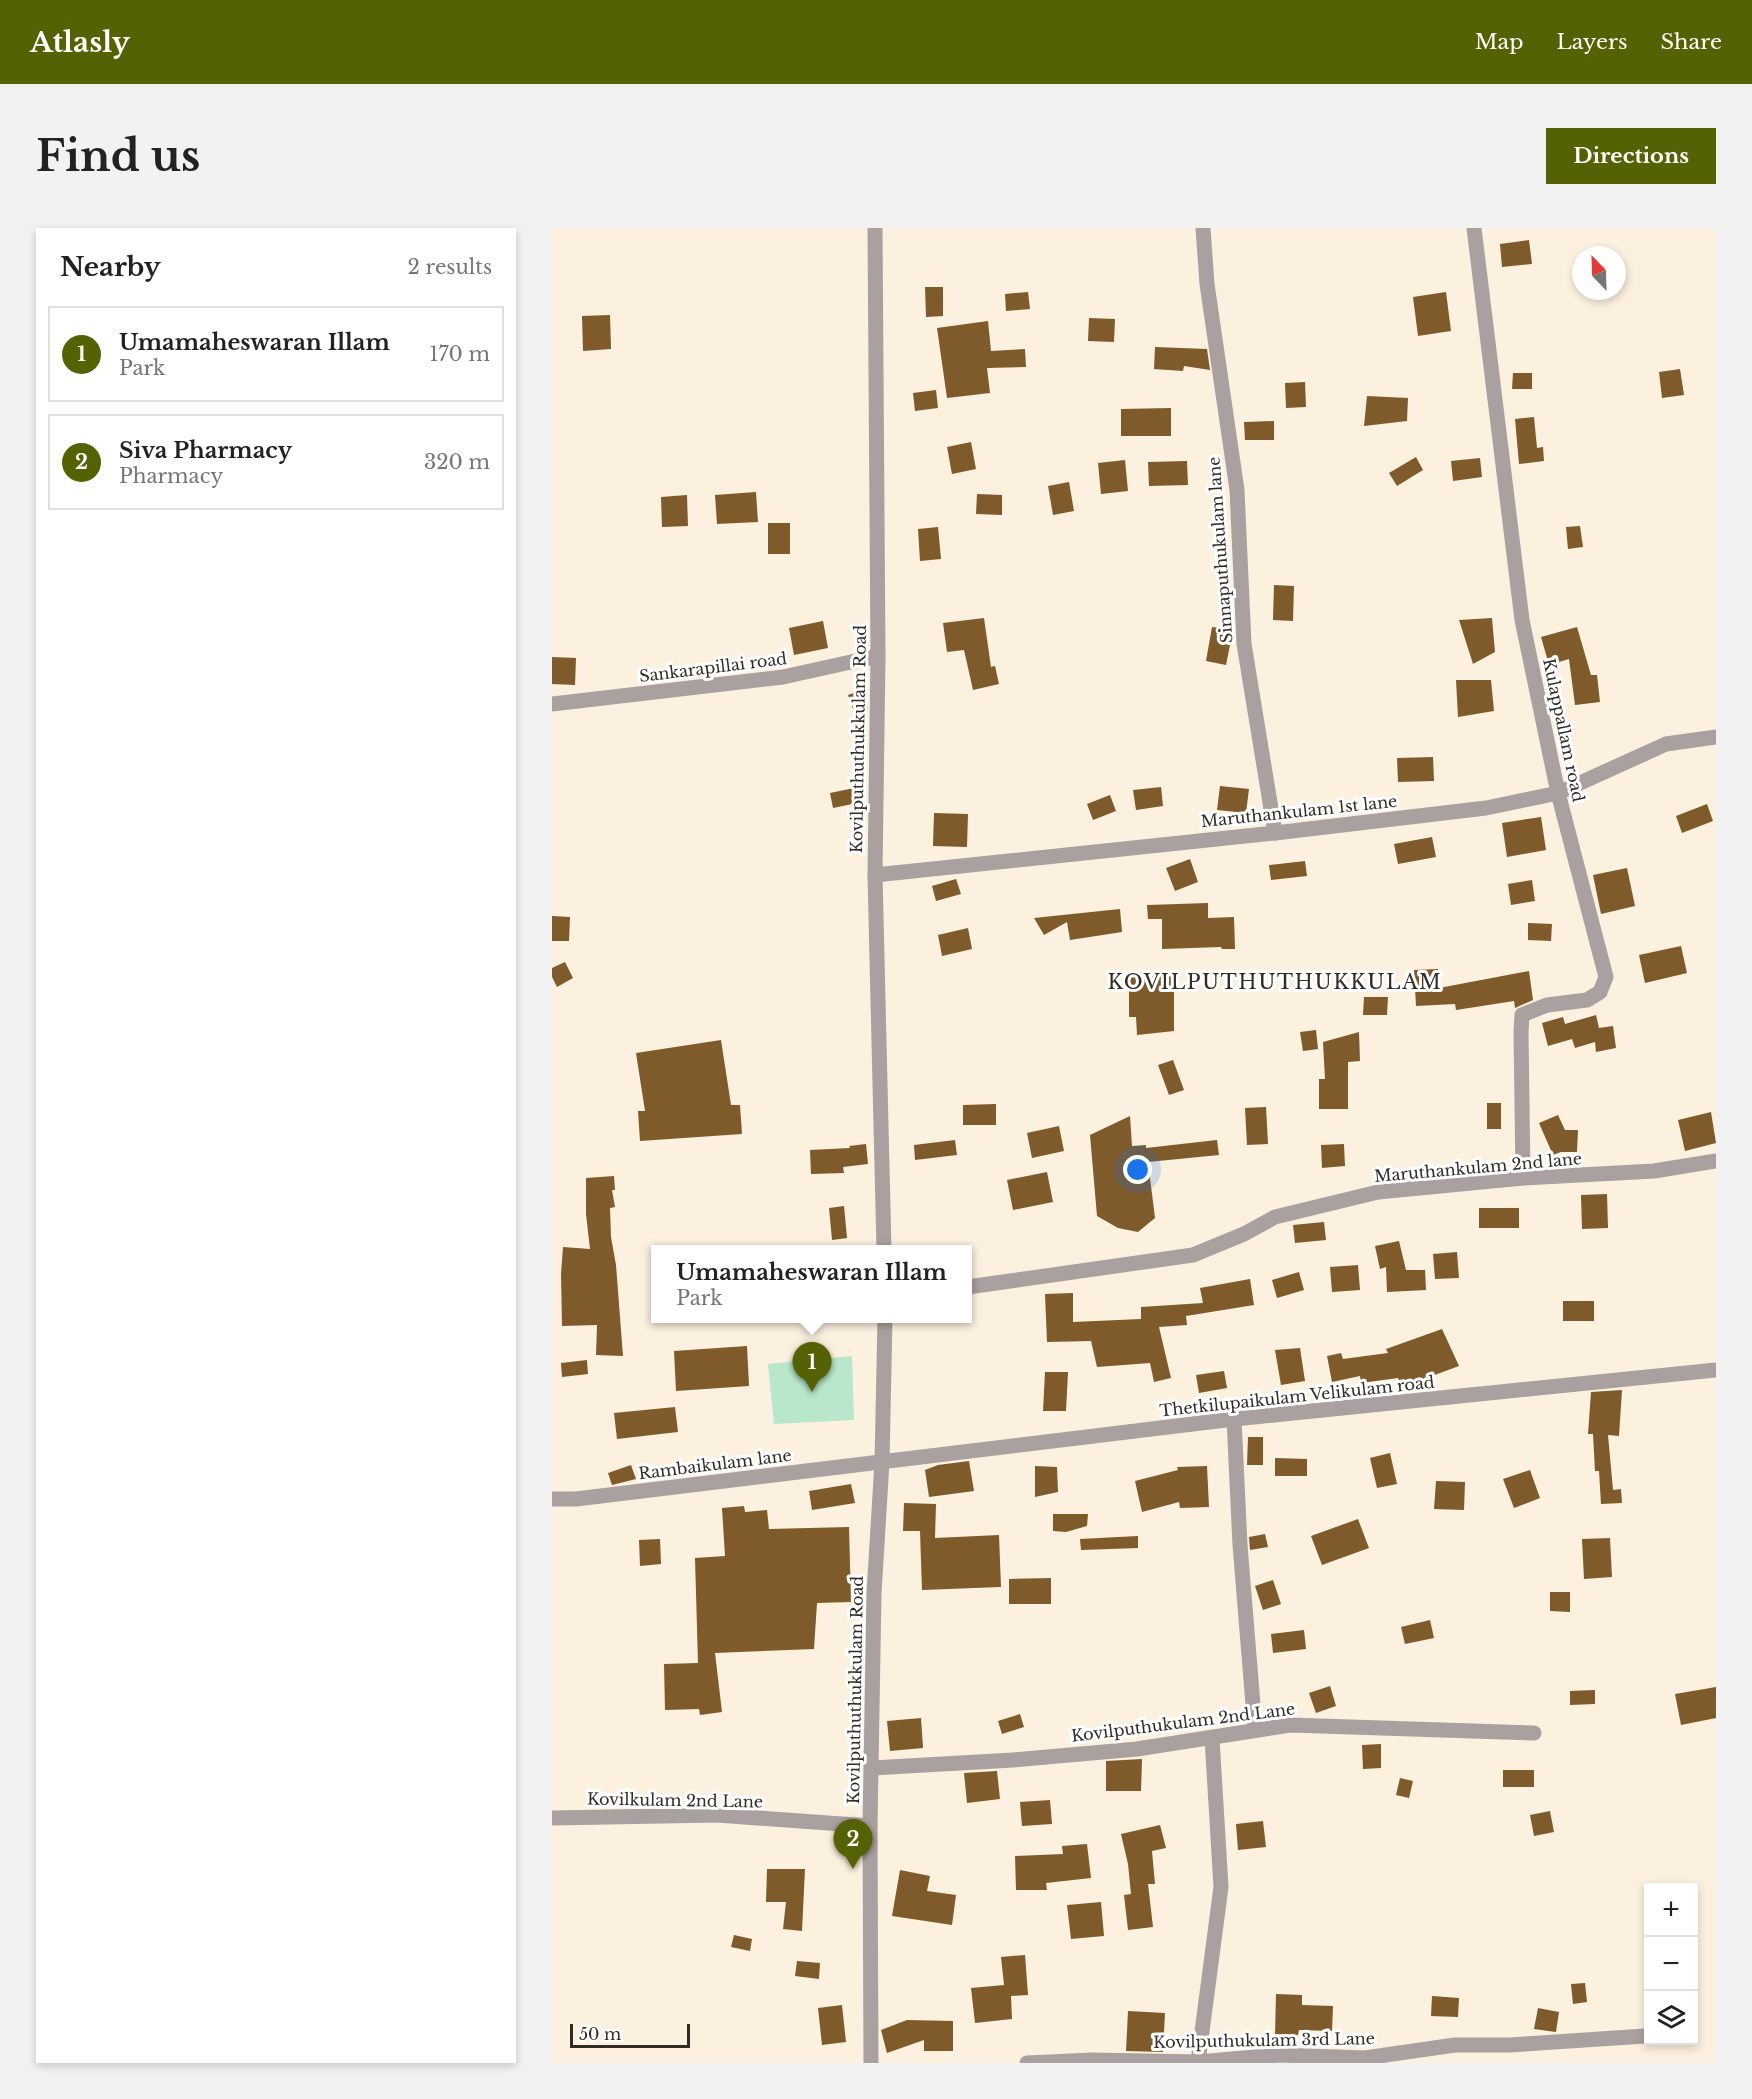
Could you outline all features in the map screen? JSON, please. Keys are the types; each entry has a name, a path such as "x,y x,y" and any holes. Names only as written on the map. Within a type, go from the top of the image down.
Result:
{"street":[{"name":"Kovilputhuthukkulam Road","path":"875,228 878,656 875,875 884,1245"},
{"name":"Sinnaputhukulam lane","path":"1203,228 1207,284 1237,490 1244,644 1275,833"},
{"name":"Kulappallam road","path":"1474,228 1522,620 1558,793 1606,976 1600,992 1587,1000 1547,1005 1522,1015 1523,1178"},
{"name":"Sankarapillai road","path":"552,704 783,677 878,656"},
{"name":"Maruthankulam 1st lane","path":"875,875 1275,833 1486,808 1558,793 1666,744 1716,737"},
{"name":"Maruthankulam 2nd lane","path":"972,1286 1193,1255 1244,1234 1275,1217 1378,1192 1523,1178 1654,1172 1716,1161"},
{"name":"Kovilputhuthukkulam Road","path":"871,2063 870,1826 874,1593 882,1462 885,1323"},
{"name":"Thetkilupaikulam Velikulam road","path":"882,1462 1234,1419 1716,1370"},
{"path":"1234,1419 1240,1545 1255,1729"},
{"name":"Rambaikulam lane","path":"552,1499 576,1499 882,1462"},
{"name":"Kovilputhukulam 2nd Lane","path":"872,1768 1013,1760 1137,1749 1290,1725 1534,1733"},
{"path":"1198,2061 1221,1887 1212,1738"},
{"name":"Kovilkulam 2nd Lane","path":"552,1818 717,1815 870,1826"},
{"name":"Kovilputhukulam 3rd Lane","path":"1028,2063 1093,2060 1198,2061 1278,2055 1366,2061 1455,2045 1510,2045 1644,2036"}],"green space":[{"path":"852,1356 854,1420 774,1424 768,1364"}],"building":[{"path":"1529,240 1532,264 1502,267 1500,244"},
{"path":"925,287 943,287 943,316 926,317"},
{"path":"1028,292 1030,309 1006,311 1005,294"},
{"path":"1446,292 1451,331 1418,336 1413,297"},
{"path":"610,315 611,349 583,351 582,316"},
{"path":"1089,318 1115,319 1114,342 1088,341"},
{"path":"988,321 991,351 1025,349 1026,367 987,368 990,393 947,398 937,328"},
{"path":"1155,347 1207,349 1210,370 1184,366 1183,371 1154,369"},
{"path":"1680,369 1684,395 1662,398 1659,372"},
{"path":"1513,373 1532,373 1532,389 1512,389"},
{"path":"1305,382 1306,407 1286,408 1285,383"},
{"path":"936,390 938,408 915,411 913,393"},
{"path":"1367,396 1408,398 1407,421 1364,426"},
{"path":"1171,408 1171,436 1121,436 1121,409"},
{"path":"1534,417 1537,448 1543,447 1544,461 1519,464 1515,419"},
{"path":"1274,421 1274,440 1245,440 1244,422"},
{"path":"971,442 976,469 952,474 947,447"},
{"path":"1416,457 1423,470 1397,486 1389,473"},
{"path":"1480,458 1482,477 1453,481 1451,461"},
{"path":"1125,460 1128,491 1101,494 1098,463"},
{"path":"1187,461 1188,485 1149,486 1148,462"},
{"path":"1069,482 1074,511 1053,515 1048,486"},
{"path":"756,492 758,522 717,524 715,495"},
{"path":"977,494 1002,495 1002,515 976,514"},
{"path":"687,495 688,526 662,527 661,497"},
{"path":"768,523 790,523 790,554 768,554"},
{"path":"1580,526 1583,547 1568,549 1566,527"},
{"path":"938,527 941,559 920,561 918,529"},
{"path":"1274,585 1294,586 1293,621 1273,620"},
{"path":"984,618 991,667 995,666 999,684 973,690 964,650 947,652 943,623"},
{"path":"1492,618 1495,652 1473,664 1459,620"},
{"path":"823,621 828,648 794,655 789,628"},
{"path":"1212,627 1233,630 1226,665 1206,661"},
{"path":"1577,627 1591,675 1597,675 1600,702 1575,705 1569,659 1549,665 1541,637"},
{"path":"552,657 576,658 575,685 552,684"},
{"path":"1456,680 1491,680 1494,711 1458,717"},
{"path":"862,690 868,706 867,713 856,717 848,695"},
{"path":"1433,757 1434,781 1398,782 1397,758"},
{"path":"1220,786 1249,789 1246,813 1217,810"},
{"path":"859,787 862,802 833,808 830,793"},
{"path":"1161,787 1163,806 1136,810 1133,790"},
{"path":"1110,795 1116,811 1093,820 1087,804"},
{"path":"1707,804 1713,821 1682,833 1676,816"},
{"path":"934,813 968,814 967,847 933,846"},
{"path":"1541,817 1546,850 1507,857 1502,823"},
{"path":"1432,837 1436,857 1398,864 1394,844"},
{"path":"1190,859 1198,882 1175,891 1166,868"},
{"path":"1305,861 1307,876 1271,880 1269,865"},
{"path":"1627,868 1635,906 1601,914 1593,875"},
{"path":"956,879 961,894 936,901 932,886"},
{"path":"1532,880 1535,901 1511,905 1508,884"},
{"path":"1208,903 1208,918 1234,917 1235,949 1222,949 1221,947 1162,949 1162,919 1148,919 1147,905"},
{"path":"1120,909 1122,932 1070,940 1067,922 1044,935 1034,918"},
{"path":"552,916 570,917 569,941 552,941"},
{"path":"1528,923 1552,924 1551,941 1528,940"},
{"path":"968,928 972,949 942,956 938,935"},
{"path":"1681,946 1687,973 1645,983 1639,955"},
{"path":"565,962 573,978 557,987 552,977 552,968"},
{"path":"1438,969 1439,988 1529,971 1533,1000 1515,1008 1514,1001 1456,1010 1455,1004 1416,1006 1414,970"},
{"path":"1129,972 1174,972 1174,1031 1137,1035 1136,1017 1129,1017"},
{"path":"1364,997 1388,997 1387,1015 1363,1015"},
{"path":"1596,1015 1599,1028 1613,1026 1616,1048 1596,1052 1595,1042 1575,1048 1572,1039 1548,1046 1542,1023 1563,1017 1565,1024"},
{"path":"1316,1030 1318,1049 1303,1051 1300,1032"},
{"path":"1359,1032 1360,1061 1348,1062 1348,1109 1319,1109 1319,1079 1325,1079 1323,1042"},
{"path":"721,1040 731,1105 740,1105 742,1134 640,1141 638,1111 645,1111 636,1053"},
{"path":"1173,1060 1184,1090 1169,1095 1158,1065"},
{"path":"1487,1103 1501,1103 1501,1129 1487,1129"},
{"path":"996,1104 996,1125 963,1125 963,1105"},
{"path":"1266,1107 1268,1144 1247,1145 1245,1108"},
{"path":"1711,1112 1716,1143 1685,1151 1678,1120"},
{"path":"1558,1115 1565,1130 1578,1130 1577,1152 1561,1152 1553,1155 1539,1123"},
{"path":"1130,1116 1132,1146 1146,1145 1146,1148 1217,1140 1219,1155 1148,1162 1155,1218 1138,1232 1118,1228 1097,1216 1090,1135"},
{"path":"1059,1126 1064,1151 1032,1158 1027,1133"},
{"path":"955,1140 957,1155 915,1160 914,1145"},
{"path":"866,1144 868,1164 843,1167 844,1173 811,1174 810,1150 850,1148 849,1146"},
{"path":"1344,1144 1345,1166 1322,1168 1321,1145"},
{"path":"1047,1172 1053,1202 1013,1210 1007,1180"},
{"path":"614,1176 615,1190 612,1190 615,1207 610,1208 611,1237 616,1265 623,1356 596,1355 597,1325 562,1326 563,1247 590,1249 586,1214 586,1178"},
{"path":"1607,1194 1608,1228 1582,1229 1581,1195"},
{"path":"844,1206 847,1238 832,1240 829,1208"},
{"path":"1479,1208 1519,1208 1519,1228 1479,1228"},
{"path":"1324,1222 1326,1240 1295,1243 1293,1225"},
{"path":"1399,1241 1406,1270 1425,1270 1426,1290 1387,1292 1386,1267 1380,1269 1375,1246"},
{"path":"1457,1252 1459,1278 1435,1279 1433,1254"},
{"path":"1358,1265 1360,1290 1332,1292 1330,1267"},
{"path":"1299,1272 1304,1290 1277,1298 1272,1280"},
{"path":"1250,1279 1254,1305 1186,1316 1187,1325 1159,1327 1171,1378 1154,1382 1150,1363 1097,1367 1091,1341 1047,1342 1045,1294 1073,1293 1073,1322 1141,1319 1141,1307 1203,1303 1200,1288"},
{"path":"1563,1301 1594,1301 1594,1321 1563,1321"},
{"path":"1442,1329 1459,1366 1402,1387 1398,1378 1361,1383 1360,1376 1332,1382 1327,1356 1341,1353 1343,1359 1388,1353 1386,1349"},
{"path":"747,1346 749,1386 676,1391 674,1351"},
{"path":"1300,1348 1305,1381 1281,1385 1275,1350"},
{"path":"587,1360 588,1374 562,1377 561,1363"},
{"path":"1224,1371 1227,1388 1199,1393 1196,1375"},
{"path":"1045,1372 1068,1372 1066,1411 1043,1411"},
{"path":"1622,1390 1619,1436 1608,1435 1613,1490 1621,1489 1622,1503 1601,1504 1599,1471 1595,1471 1593,1434 1588,1434 1591,1392"},
{"path":"675,1407 678,1432 617,1439 614,1413"},
{"path":"1248,1437 1263,1437 1263,1465 1247,1465"},
{"path":"1390,1453 1397,1484 1377,1488 1370,1458"},
{"path":"1275,1458 1307,1459 1307,1476 1275,1476"},
{"path":"969,1461 974,1491 929,1497 925,1470 938,1465"},
{"path":"631,1465 636,1479 612,1485 608,1473"},
{"path":"1035,1466 1057,1467 1058,1492 1035,1497"},
{"path":"1207,1466 1209,1507 1180,1508 1179,1502 1142,1512 1135,1481 1178,1470 1177,1467"},
{"path":"1530,1470 1540,1498 1514,1508 1503,1479"},
{"path":"1436,1481 1465,1482 1464,1510 1434,1509"},
{"path":"851,1484 855,1503 812,1510 809,1491"},
{"path":"904,1503 936,1504 935,1538 999,1535 1001,1587 922,1590 920,1531 903,1531"},
{"path":"744,1506 745,1512 767,1510 769,1529 849,1527 851,1602 817,1603 814,1649 715,1653 722,1712 700,1715 699,1709 665,1710 664,1664 698,1663 695,1558 725,1556 722,1508"},
{"path":"1053,1514 1088,1514 1087,1526 1066,1532 1053,1531"},
{"path":"1358,1519 1369,1548 1322,1565 1311,1536"},
{"path":"1265,1534 1268,1547 1250,1550 1249,1537"},
{"path":"1138,1536 1138,1548 1081,1550 1080,1539"},
{"path":"1610,1538 1612,1577 1584,1579 1582,1539"},
{"path":"660,1539 661,1564 640,1566 639,1540"},
{"path":"1051,1578 1051,1604 1009,1604 1009,1579"},
{"path":"1273,1580 1281,1604 1263,1610 1255,1586"},
{"path":"1550,1592 1570,1592 1570,1612 1550,1611"},
{"path":"1430,1620 1434,1638 1405,1644 1401,1627"},
{"path":"1304,1630 1306,1649 1273,1653 1271,1634"},
{"path":"1330,1686 1336,1706 1316,1713 1309,1693"},
{"path":"1716,1687 1716,1718 1681,1725 1675,1694"},
{"path":"1595,1690 1595,1704 1570,1705 1570,1691"},
{"path":"1020,1714 1024,1727 1002,1734 998,1721"},
{"path":"921,1718 923,1748 890,1751 887,1721"},
{"path":"1381,1744 1381,1768 1363,1769 1362,1745"},
{"path":"1142,1759 1141,1791 1106,1791 1106,1761"},
{"path":"1503,1770 1534,1770 1534,1787 1503,1787"},
{"path":"997,1771 1000,1799 967,1803 964,1773"},
{"path":"1400,1778 1413,1781 1409,1798 1396,1795"},
{"path":"1050,1800 1052,1824 1022,1826 1020,1802"},
{"path":"1550,1811 1554,1832 1534,1836 1530,1815"},
{"path":"1263,1821 1266,1847 1238,1850 1236,1824"},
{"path":"1160,1825 1166,1848 1152,1851 1155,1884 1148,1884 1153,1927 1128,1930 1124,1895 1131,1894 1128,1864 1121,1834"},
{"path":"1087,1844 1091,1878 1046,1883 1047,1890 1016,1890 1015,1856 1063,1854 1062,1846"},
{"path":"767,1869 805,1869 802,1931 783,1929 786,1902 766,1902"},
{"path":"900,1870 930,1876 927,1891 956,1895 952,1925 892,1916"},
{"path":"1101,1902 1104,1936 1071,1939 1067,1905"},
{"path":"734,1935 752,1939 750,1951 731,1947"},
{"path":"1025,1955 1028,1995 1011,1996 1012,2019 975,2023 971,1988 1004,1985 1001,1957"},
{"path":"797,1961 820,1963 819,1979 795,1976"},
{"path":"1585,1983 1587,2002 1573,2004 1571,1984"},
{"path":"1276,1994 1302,1995 1302,2005 1333,2006 1332,2031 1299,2030 1298,2035 1275,2034"},
{"path":"1432,1996 1459,1998 1458,2017 1431,2016"},
{"path":"842,2005 846,2042 822,2045 818,2008"},
{"path":"1538,2008 1559,2012 1556,2032 1534,2029"},
{"path":"1128,2011 1165,2013 1163,2052 1126,2051"},
{"path":"907,2020 953,2021 953,2051 924,2051 924,2040 887,2053 881,2030"}],"place":[{"name":"Umamaheswaran Illam","path":"812,1392"},
{"name":"Siva Pharmacy","path":"853,1869"}],"district":[{"name":"KOVILPUTHUTHUKKULAM","path":"1275,982"}]}
